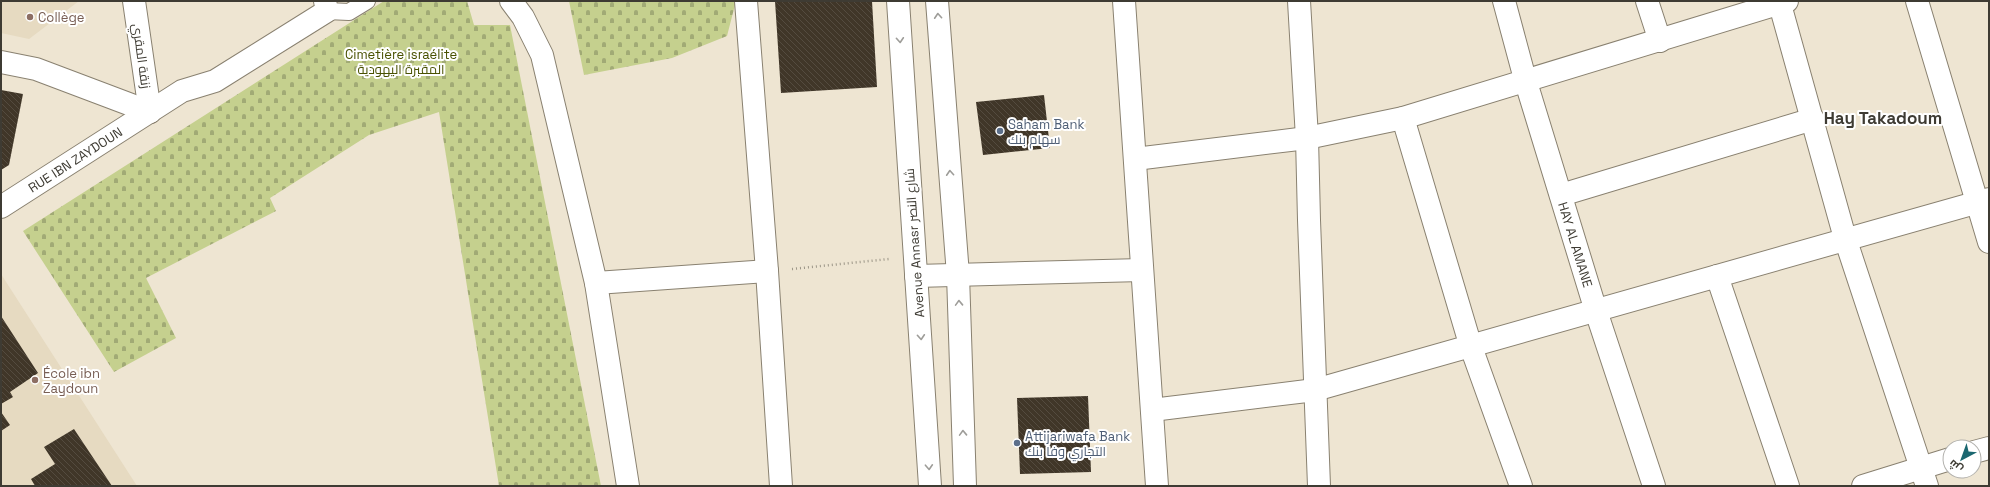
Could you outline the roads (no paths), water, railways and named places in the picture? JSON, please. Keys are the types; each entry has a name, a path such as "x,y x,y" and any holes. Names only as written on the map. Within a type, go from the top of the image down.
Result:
{"street":[{"name":"زنقة المقري","path":"134,1 150,112"},
{"path":"511,1 523,16 542,55 596,283 628,486"},
{"path":"746,1 768,271 781,486"},
{"name":"Avenue Annasr شارع النصر","path":"898,1 930,486"},
{"path":"937,1 958,275 965,486"},
{"path":"1124,1 1157,486"},
{"path":"1299,1 1307,138 1319,486"},
{"name":"HAY AL AMANE","path":"1504,1 1526,80 1596,311 1654,486"},
{"path":"1647,1 1660,41"},
{"path":"1917,1 1982,201 1989,242"},
{"path":"1135,159 1307,138 1403,118 1660,41 1782,2 1812,120 1845,238 1924,477"},
{"name":"RUE IBN ZAYDOUN","path":"1,207 182,91 215,81 326,6"},
{"path":"1,62 36,69 150,112"},
{"path":"1403,118 1471,347 1521,486"},
{"path":"1561,195 1812,120"},
{"path":"1152,410 1315,390 1471,347 1845,238 1982,201"},
{"path":"916,266 958,275 1142,270"},
{"path":"596,283 768,271"},
{"path":"1717,276 1788,486"},
{"path":"1863,486 1924,477 1942,465"}],"lane":[{"path":"326,6 349,12 367,1"}],"place":[{"name":"Collège","path":"30,17"},
{"name":"Saham Bank سهام بنك","path":"1000,131"},
{"name":"École ibn Zaydoun","path":"35,380"},
{"name":"Attijariwafa Bank التجاري وفا بنك","path":"1017,443"}],"district":[{"name":"Hay Takadoum","path":"1883,118"}],"park label":[{"name":"Cimetière israélite المقبرة اليهودية","path":"401,62"}]}
